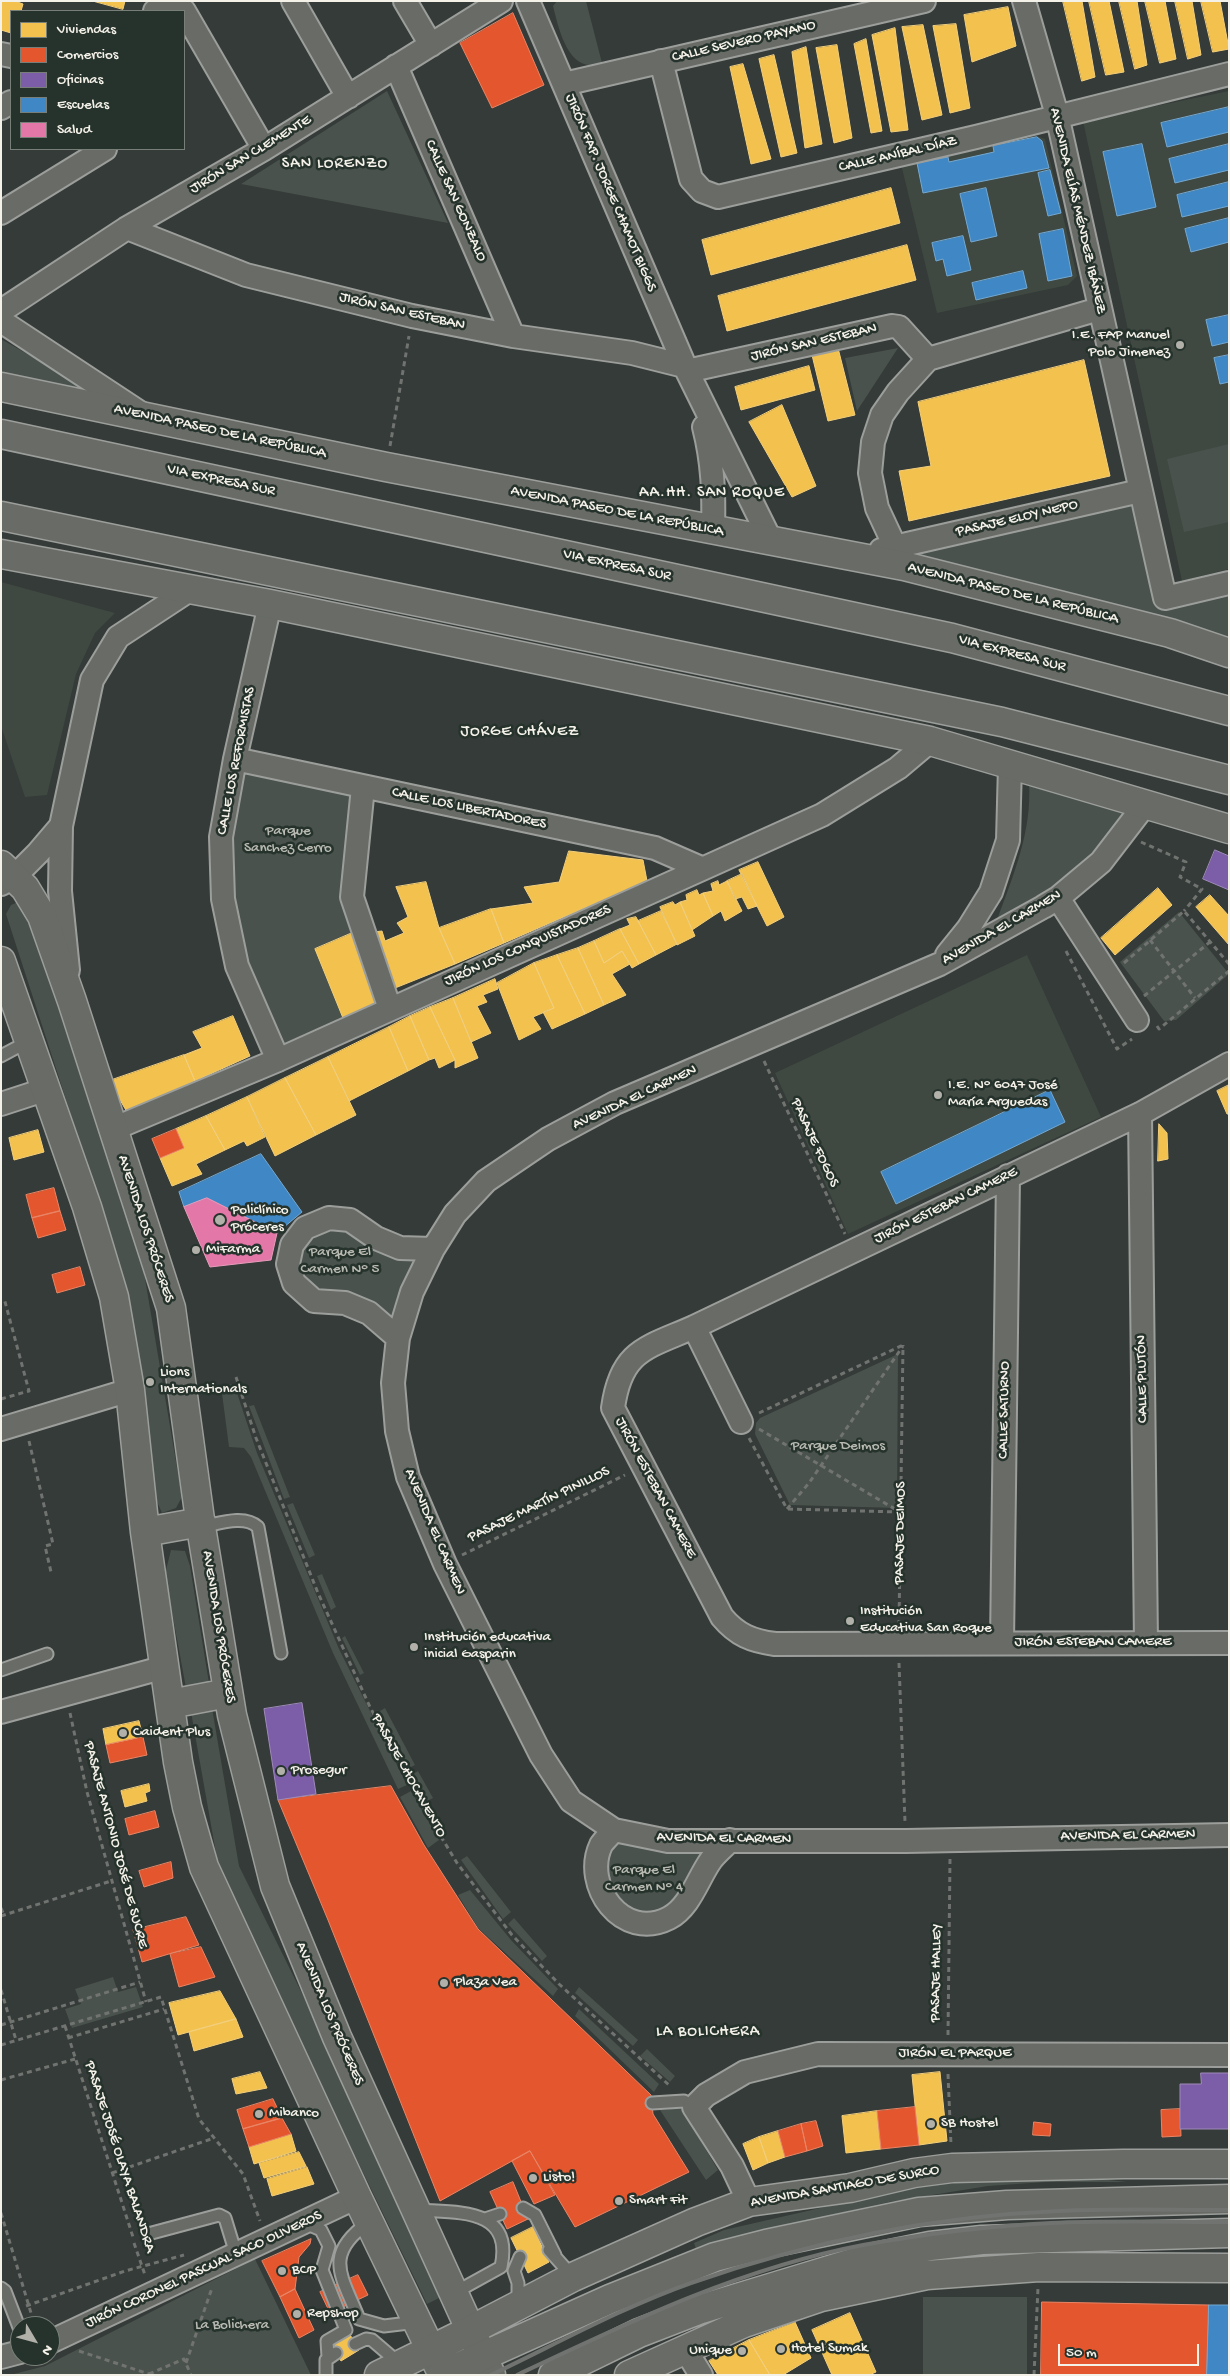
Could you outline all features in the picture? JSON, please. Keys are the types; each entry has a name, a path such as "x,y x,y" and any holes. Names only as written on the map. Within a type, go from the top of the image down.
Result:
{"main road":[{"name":"AVENIDA PASEO DE LA REPÚBLICA","path":"1,387 144,415 386,467 855,557 899,556 1170,633 1229,653"},
{"name":"VIA EXPRESA SUR","path":"1,434 952,638 1229,711"},
{"path":"1,516 1002,722 1229,780"},
{"path":"1,554 270,604 930,741 1144,806 1229,829"},
{"name":"AVENIDA LOS PRÓCERES","path":"6,875 33,899 42,916 72,1001 171,1308 201,1525 228,1693 274,1886 337,2037 487,2366"},
{"path":"1,961 87,1207 114,1297 130,1390 145,1532 170,1704 187,1807 204,1867 357,2197 442,2374 487,2366 610,2299 715,2257 766,2244 919,2212 1007,2205 1229,2198"},
{"path":"145,1532 201,1525"},
{"path":"170,1704 228,1693"},
{"path":"1123,2164 1229,2198"},
{"name":"AVENIDA SANTIAGO DE SURCO","path":"389,2369 471,2330 573,2277 696,2222 749,2202 850,2188 914,2173 952,2168 1123,2164 1229,2164"},
{"path":"553,2375 639,2333 701,2309 866,2259 930,2246 982,2240 1229,2233"},
{"path":"629,2375 744,2323 821,2298 927,2275 1039,2267 1229,2268"}],"street":[{"path":"156,10 170,1"},
{"path":"293,1 348,96"},
{"path":"405,1 431,45"},
{"name":"JIRÓN SAN CLEMENTE","path":"1,311 127,228 264,149 501,1"},
{"name":"JIRÓN FAP. JORGE CHAMOT BIGGS","path":"528,1 688,374 771,541"},
{"name":"CALLE SEVERO PAYANO","path":"564,84 924,1"},
{"name":"AVENIDA ELÍAS MÉNDEZ IBÁÑEZ","path":"1024,1 1057,115 1165,598 1229,583"},
{"path":"185,13 264,149"},
{"name":"CALLE ANÍBAL DÍAZ","path":"661,61 691,178 702,191 718,197 976,137 1057,115 1229,74"},
{"name":"CALLE SAN GONZALO","path":"396,66 513,336"},
{"path":"1,213 103,150"},
{"name":"JIRÓN SAN ESTEBAN","path":"127,228 246,275 412,316 513,336 632,353 688,374 892,326 899,327 928,359"},
{"path":"899,556 878,508 870,473 873,442 882,415 898,392 928,359 1099,309"},
{"path":"1,321 144,415"},
{"name":"JIRÓN FAP. JORGE CHAMOT BIGGS","path":"688,374 710,452 714,489 712,530"},
{"name":"PASAJE ELOY NEPO","path":"899,556 1140,491"},
{"path":"72,1001 60,891 61,826 92,680 118,637 192,589"},
{"name":"CALLE LOS REFORMISTAS","path":"270,604 235,759 221,838 223,899 237,966 278,1060"},
{"name":"JIRÓN LOS CONQUISTADORES","path":"113,1129 278,1060 700,868 822,815 893,772 930,741"},
{"name":"CALLE LOS LIBERTADORES","path":"235,759 655,848 700,868"},
{"path":"940,964 968,929 991,892 1008,840 1010,766"},
{"path":"364,787 352,897 390,1009"},
{"name":"AVENIDA EL CARMEN","path":"1144,806 1101,862 1058,898 940,964 615,1104 548,1139 486,1181 455,1214 433,1249 412,1292 398,1338 393,1383 397,1431 408,1476 445,1564 541,1754 571,1801 614,1830 668,1841 906,1840 1229,1835"},
{"path":"6,875 38,854 61,826"},
{"path":"1058,898 1143,1015"},
{"name":"JIRÓN ESTEBAN CAMERE","path":"1229,1064 1140,1114 694,1327 643,1349 628,1363 616,1384 613,1408 722,1617 733,1630 748,1639 775,1644 1229,1643"},
{"path":"1,1104 46,1089"},
{"name":"CALLE PLUTÓN","path":"1140,1114 1146,1643"},
{"name":"CALLE SATURNO","path":"1002,1643 1008,1176"},
{"path":"398,1338 369,1313 345,1303 314,1301 294,1283 288,1264 292,1244 305,1228 329,1218 350,1220 376,1238 400,1248 433,1249"},
{"path":"694,1327 742,1421"},
{"path":"1,1429 130,1390"},
{"path":"1,1712 165,1667"},
{"path":"614,1830 601,1844 597,1867 601,1892 615,1912 632,1923 652,1923 669,1918 683,1906 712,1859 730,1840"},
{"name":"JIRÓN EL PARQUE","path":"694,2107 706,2095 745,2072 818,2054 1229,2054"},
{"path":"694,2107 729,2160 749,2202"},
{"name":"JIRÓN CORONEL PASCUAL SACO OLIVEROS","path":"60,2337 357,2197"},
{"path":"685,2349 701,2375"}],"lane":[{"path":"1,1056 29,1041"},
{"path":"201,1525 242,1520 250,1521 258,1527 281,1653"},
{"path":"1,1670 47,1654"},
{"path":"652,2104 684,2101 694,2107"},
{"path":"524,2208 535,2215 555,2255 573,2277"},
{"path":"417,2210 473,2214 485,2219 496,2227 502,2242 501,2267"},
{"path":"485,2219 500,2214"},
{"path":"148,2234 219,2215 225,2218 229,2258"},
{"path":"369,2222 348,2241 340,2254 338,2267 359,2320 361,2342 379,2344 389,2369"},
{"path":"305,2223 321,2230 330,2249"},
{"path":"326,2375 325,2364 332,2355 327,2341 346,2330 322,2270 324,2260 330,2249 348,2241"},
{"path":"542,2246 555,2255"},
{"path":"518,2305 518,2283 514,2271 520,2257"},
{"path":"454,2293 501,2267 514,2271"},
{"path":"1,2288 5,2291 14,2316"},
{"path":"359,2320 384,2326 417,2322"}],"path":[{"path":"386,467 412,316"},
{"path":"1122,833 1186,862 1180,877 1202,889 1184,911 1123,964"},
{"path":"1184,911 1229,964"},
{"path":"1150,940 1195,998"},
{"path":"1210,942 1175,970 1143,1015 1159,1029 1229,970"},
{"name":"PASAJE FOGOS","path":"758,1044 769,1073 852,1250"},
{"path":"1,1399 29,1391 4,1298"},
{"path":"742,1421 904,1345"},
{"path":"787,1509 822,1466 904,1345"},
{"name":"PASAJE DEIMOS","path":"904,1345 899,1645 906,1840"},
{"name":"PASAJE CHOCAVENTO","path":"236,1377 256,1438 326,1610 370,1707 420,1802 457,1863 512,1934 559,1984 669,2086 676,2086"},
{"path":"742,1421 901,1512"},
{"path":"742,1421 787,1509"},
{"path":"25,1422 53,1544 45,1546 51,1572"},
{"name":"PASAJE MARTÍN PINILLOS","path":"445,1564 643,1466"},
{"path":"787,1509 901,1512"},
{"name":"PASAJE ANTONIO JOSÉ DE SUCRE","path":"65,1694 87,1792 146,2002"},
{"name":"PASAJE HALLEY","path":"950,1838 948,2054 952,2168"},
{"path":"1,1908 2,1915 111,1881"},
{"path":"1,2025 140,1982"},
{"path":"1,1990 16,2040"},
{"path":"1,2045 161,1997 198,2119 243,2174 267,2240"},
{"path":"68,2038 164,2009"},
{"name":"PASAJE JOSÉ OLAYA BALANDRA","path":"64,2026 151,2294"},
{"path":"1,2080 75,2059"},
{"path":"112,2173 214,2138"},
{"path":"1,2213 32,2316"},
{"path":"12,2310 142,2266 187,2254"},
{"path":"186,2363 229,2258"},
{"path":"1034,2375 1039,2267"},
{"path":"60,2345 149,2375 184,2359 192,2375"}],"shaded area":[{"name":"I.E. FAP Manuel Polo Jimenez","path":"1229,91 1229,569 1182,581 1083,121"},
{"name":"I.E. FAP Manuel Polo Jimenez","path":"1037,136 1045,139 1077,276 1068,285 937,313 901,164"},
{"path":"1,582 115,613 95,633 76,674 47,795 25,797 1,726"},
{"name":"I.E. N° 6047 José María Arguedas","path":"1027,955 1101,1117 848,1234 775,1073"}],"green space":[{"path":"557,1 586,1 602,63 591,65 581,63 567,48 562,38 553,6"},
{"path":"387,91 448,223 241,184"},
{"path":"1,339 104,398 1,372"},
{"path":"898,348 857,411 845,358"},
{"path":"1229,444 1229,522 1184,532 1167,459"},
{"path":"1129,499 1160,606 1229,591 1229,647 915,563 906,549"},
{"name":"Parque Sanchez Cerro","path":"235,759 363,787 357,931 347,1028 278,1060 223,899"},
{"path":"1029,783 1129,811 1095,856 1057,896 1000,920 998,917 1016,868 1025,835 1028,818"},
{"path":"18,902 28,910 142,1261 182,1497 176,1508 162,1513 154,1495 116,1254 6,914 11,905"},
{"path":"1179,912 1229,974 1176,1020 1164,1021 1120,962"},
{"name":"Parque El Carmen N° 5","path":"341,1230 357,1233 374,1250 395,1256 415,1256 417,1263 395,1315 388,1319 323,1291 307,1280 302,1260 306,1247 321,1234"},
{"name":"Parque Deimos","path":"898,1354 897,1508 790,1505 755,1434 756,1423 760,1418"},
{"path":"234,1384 257,1453 339,1649 407,1785 398,1789 333,1653 251,1457 244,1448 229,1447 221,1386"},
{"path":"254,1405 290,1497 284,1499 249,1406"},
{"path":"293,1503 315,1555 309,1558 287,1505"},
{"path":"171,1550 185,1551 190,1566 209,1683 186,1688 165,1574"},
{"path":"322,1574 336,1607 331,1610 317,1576"},
{"path":"345,1636 364,1673 360,1675 342,1638"},
{"path":"212,1708 239,1866 380,2151 443,2296 427,2304 287,2016 219,1870 191,1712"},
{"path":"385,1708 415,1765 409,1768 380,1711"},
{"path":"418,1771 433,1798 427,1801 413,1774"},
{"path":"411,1791 439,1840 428,1848 400,1797"},
{"name":"Parque El Carmen N° 4","path":"615,1836 709,1851 691,1883 668,1908 645,1918 609,1896 607,1849"},
{"path":"467,1856 511,1912 503,1919 461,1860"},
{"path":"470,1890 511,1940 558,1989 553,1996 478,1928 458,1895"},
{"path":"514,1918 547,1956 542,1961 508,1924"},
{"path":"113,1977 118,1992 136,1987 143,2007 72,2028 65,2009 81,2004 75,1989"},
{"path":"579,1987 638,2040 633,2046 575,1993"},
{"path":"579,2009 659,2084 654,2092 575,2016"},
{"path":"647,2049 675,2076 670,2082 640,2056"},
{"path":"681,2108 718,2170 706,2180 660,2110"},
{"path":"1044,2173 1127,2182 1046,2182 988,2186 889,2202 726,2239 696,2249 694,2243 724,2230 886,2193 985,2176"},
{"name":"La Bolichera","path":"255,2259 311,2375 10,2375 45,2366 60,2366 60,2358"},
{"path":"923,2297 1027,2297 1027,2375 923,2375"}],"building: Viviendas":[{"path":"1,1 15,1 23,4 21,10 10,10 10,33 1,30"},
{"path":"93,1 125,1 123,9"},
{"path":"1063,1 1082,1 1095,77 1082,81"},
{"path":"1089,1 1109,1 1124,72 1106,75"},
{"path":"1119,1 1137,1 1147,65 1135,69"},
{"path":"1145,1 1165,1 1176,59 1160,63"},
{"path":"1175,1 1192,1 1201,55 1188,59"},
{"path":"1201,1 1220,1 1229,49 1213,52"},
{"path":"1008,7 1016,46 972,62 964,15"},
{"path":"956,24 970,108 950,113 933,26"},
{"path":"923,25 942,115 922,120 902,27"},
{"path":"895,28 908,130 891,132 872,35"},
{"path":"866,39 882,131 871,133 854,44"},
{"path":"837,45 852,138 834,143 816,48"},
{"path":"806,47 822,144 805,148 792,52"},
{"path":"774,55 797,153 781,157 759,59"},
{"path":"743,64 771,159 751,164 730,67"},
{"path":"891,188 900,223 711,275 702,240"},
{"path":"907,245 916,280 727,331 718,296"},
{"path":"838,348 855,415 828,421 812,355"},
{"path":"1084,360 1110,476 909,521 899,471 931,466 918,402"},
{"path":"809,366 815,390 741,410 735,387"},
{"path":"782,405 816,486 792,497 749,422"},
{"path":"569,851 643,860 647,881 504,943 491,909 533,903 524,887 559,882"},
{"path":"758,862 784,917 767,926 739,870"},
{"path":"742,874 757,906 748,909 742,897 735,899 727,881"},
{"path":"718,881 719,885 727,881 742,911 725,921 721,911 713,916 703,893 713,891 711,884"},
{"path":"426,882 439,928 455,964 385,992 365,933 382,931 385,941 404,933 397,923 408,917 396,887"},
{"path":"1158,888 1172,905 1115,955 1101,938"},
{"path":"697,890 699,895 703,893 713,916 692,930 680,902 687,900 686,895"},
{"path":"1210,895 1229,916 1229,945 1196,907"},
{"path":"673,902 675,905 680,902 695,936 677,945 660,907"},
{"path":"491,909 504,943 455,964 439,928"},
{"path":"661,911 677,944 656,955 638,921"},
{"path":"636,917 656,955 639,964 620,929 630,925 627,919"},
{"path":"620,929 639,964 632,968 622,951 604,963 594,941"},
{"path":"357,931 381,1005 345,1023 315,949"},
{"path":"594,941 604,963 622,951 630,964 612,974 626,995 604,1005 578,948"},
{"path":"578,948 604,1005 585,1014 557,955"},
{"path":"557,955 585,1014 552,1029 543,1012 554,1008 534,963"},
{"path":"534,963 554,1008 533,1017 541,1029 519,1040 497,983"},
{"path":"495,979 498,989 483,995 487,1002 477,1006 491,1033 471,1042 453,998"},
{"path":"453,998 478,1058 455,1068 455,1060 430,1007"},
{"path":"430,1007 455,1060 439,1068 435,1058 429,1060 410,1016"},
{"path":"233,1016 250,1056 195,1081 184,1055 202,1048 193,1032"},
{"path":"410,1016 429,1060 408,1071 389,1027"},
{"path":"389,1027 408,1071 349,1101 328,1057"},
{"path":"184,1055 195,1081 127,1112 109,1081"},
{"path":"328,1057 356,1115 316,1135 285,1078"},
{"path":"285,1078 316,1135 275,1156 247,1097"},
{"path":"1229,1085 1229,1114 1227,1114 1217,1091"},
{"path":"247,1097 265,1137 247,1146 244,1141 225,1150 206,1116"},
{"path":"206,1116 225,1150 196,1164 202,1174 172,1186 160,1158 184,1148 176,1129"},
{"path":"1159,1124 1167,1133 1168,1159 1158,1161"},
{"path":"38,1130 44,1152 14,1160 9,1138"},
{"name":"Caident Plus","path":"139,1721 143,1737 106,1745 103,1729"},
{"path":"149,1784 150,1791 145,1793 147,1801 125,1807 121,1791"},
{"path":"220,1991 236,2019 178,2035 169,2003"},
{"path":"236,2019 243,2037 194,2051 189,2032"},
{"path":"260,2072 267,2088 236,2094 232,2079"},
{"name":"SB Hostel","path":"940,2072 947,2141 919,2145 912,2075"},
{"path":"877,2111 881,2149 846,2153 842,2116"},
{"path":"778,2131 785,2157 768,2163 759,2137"},
{"path":"291,2134 296,2151 254,2164 249,2147"},
{"path":"759,2137 768,2163 753,2170 743,2144"},
{"path":"299,2152 306,2166 264,2178 259,2163"},
{"path":"307,2167 314,2184 272,2196 267,2179"},
{"path":"533,2227 549,2262 528,2273 511,2238"},
{"path":"850,2313 876,2372 869,2375 832,2375 812,2330"},
{"name":"Hotel Sumak","path":"795,2322 811,2358 783,2375 770,2375 749,2340"},
{"path":"349,2333 359,2350 341,2361 331,2343"},
{"name":"Unique","path":"749,2340 770,2375 718,2375 709,2361"}],"building: Comercios":[{"path":"513,13 544,85 492,108 460,43"},
{"path":"176,1129 184,1148 160,1158 152,1139"},
{"path":"54,1188 60,1211 32,1218 26,1195"},
{"path":"60,1211 66,1230 38,1238 32,1218"},
{"path":"80,1267 85,1285 57,1293 52,1275"},
{"path":"143,1737 147,1755 110,1763 106,1745"},
{"name":"Plaza Vea","path":"391,1786 424,1845 478,1929 651,2095 653,2114 689,2172 575,2227 530,2151 440,2201 278,1800"},
{"path":"155,1811 159,1827 129,1835 125,1819"},
{"path":"171,1862 173,1878 144,1887 139,1871"},
{"path":"186,1917 199,1945 142,1962 133,1930"},
{"path":"201,1947 215,1977 179,1987 170,1954"},
{"name":"Mibanco","path":"273,2099 282,2118 243,2129 237,2110"},
{"path":"915,2107 919,2145 881,2149 877,2111"},
{"path":"1180,2109 1181,2136 1162,2137 1161,2110"},
{"path":"282,2118 291,2134 249,2147 243,2129"},
{"path":"816,2121 823,2146 807,2151 801,2124"},
{"path":"1034,2122 1051,2124 1050,2136 1033,2135"},
{"path":"801,2124 807,2151 785,2157 778,2131"},
{"name":"Listo!","path":"530,2151 555,2195 534,2204 512,2161"},
{"path":"513,2182 528,2219 507,2229 490,2192"},
{"name":"BCP","path":"311,2239 310,2244 299,2257 295,2289 280,2297 262,2261"},
{"path":"358,2275 368,2295 330,2313 320,2292"},
{"name":"Repshop","path":"295,2289 314,2330 299,2338 280,2297"},
{"path":"1042,2302 1209,2305 1207,2375 1041,2375"}],"building: Oficinas":[{"path":"1215,850 1229,856 1229,890 1203,879"},
{"path":"302,1703 316,1794 278,1800 264,1709"},
{"path":"1201,2073 1229,2073 1229,2129 1180,2129 1180,2084 1201,2084"}],"building: Escuelas":[{"path":"1229,107 1229,132 1167,147 1161,123"},
{"path":"1037,137 1042,141 1049,168 923,193 917,163 948,157 949,162 994,152 993,146"},
{"path":"1142,144 1156,207 1117,216 1103,152"},
{"path":"1229,144 1229,170 1175,183 1169,159"},
{"path":"1050,170 1061,213 1048,216 1038,173"},
{"path":"1229,182 1229,206 1182,217 1177,195"},
{"path":"986,188 997,236 971,242 960,194"},
{"path":"1229,218 1229,242 1191,252 1185,229"},
{"path":"1063,229 1072,276 1048,281 1039,234"},
{"path":"963,236 971,270 947,276 943,259 936,261 932,243"},
{"path":"1023,271 1027,288 976,300 972,283"},
{"path":"1229,315 1229,342 1212,346 1206,320"},
{"path":"1229,355 1229,382 1220,384 1214,358"},
{"path":"1050,1090 1065,1122 896,1204 881,1172"},
{"path":"261,1154 302,1212 277,1233 207,1198 184,1207 179,1192"},
{"path":"1209,2305 1229,2305 1229,2375 1207,2375"}],"building: Salud":[{"name":"Policlínico Próceres","path":"207,1198 277,1233 271,1260 210,1267 184,1207"}],"railway":[{"path":"491,2375 615,2314 691,2283 781,2255 872,2233 919,2225 1012,2214 1102,2210 1229,2210"},
{"path":"517,2375 644,2317 729,2282 818,2255 863,2245 910,2237 1027,2224 1229,2222"}],"place":[{"name":"I.E. FAP Manuel Polo Jimenez","path":"1180,345"},
{"name":"I.E. N° 6047 José María Arguedas","path":"938,1095"},
{"name":"Policlínico Próceres","path":"220,1220"},
{"name":"MiFarma","path":"196,1250"},
{"name":"Lions Internationals","path":"150,1382"},
{"name":"Institución Educativa San Roque","path":"850,1621"},
{"name":"Institución educativa inicial Gasparin","path":"414,1647"},
{"name":"Caident Plus","path":"123,1733"},
{"name":"Prosegur","path":"281,1771"},
{"name":"Plaza Vea","path":"444,1983"},
{"name":"Mibanco","path":"259,2114"},
{"name":"SB Hostel","path":"931,2124"},
{"name":"Listo!","path":"533,2178"},
{"name":"Smart Fit","path":"619,2201"},
{"name":"BCP","path":"282,2271"},
{"name":"Repshop","path":"297,2314"},
{"name":"Hotel Sumak","path":"781,2349"},
{"name":"Unique","path":"742,2351"}],"district":[{"name":"SAN LORENZO","path":"335,165"},
{"name":"AA.HH. SAN ROQUE","path":"712,494"},
{"name":"JORGE CHÁVEZ","path":"520,733"},
{"name":"LA BOLICHERA","path":"708,2033"}]}
